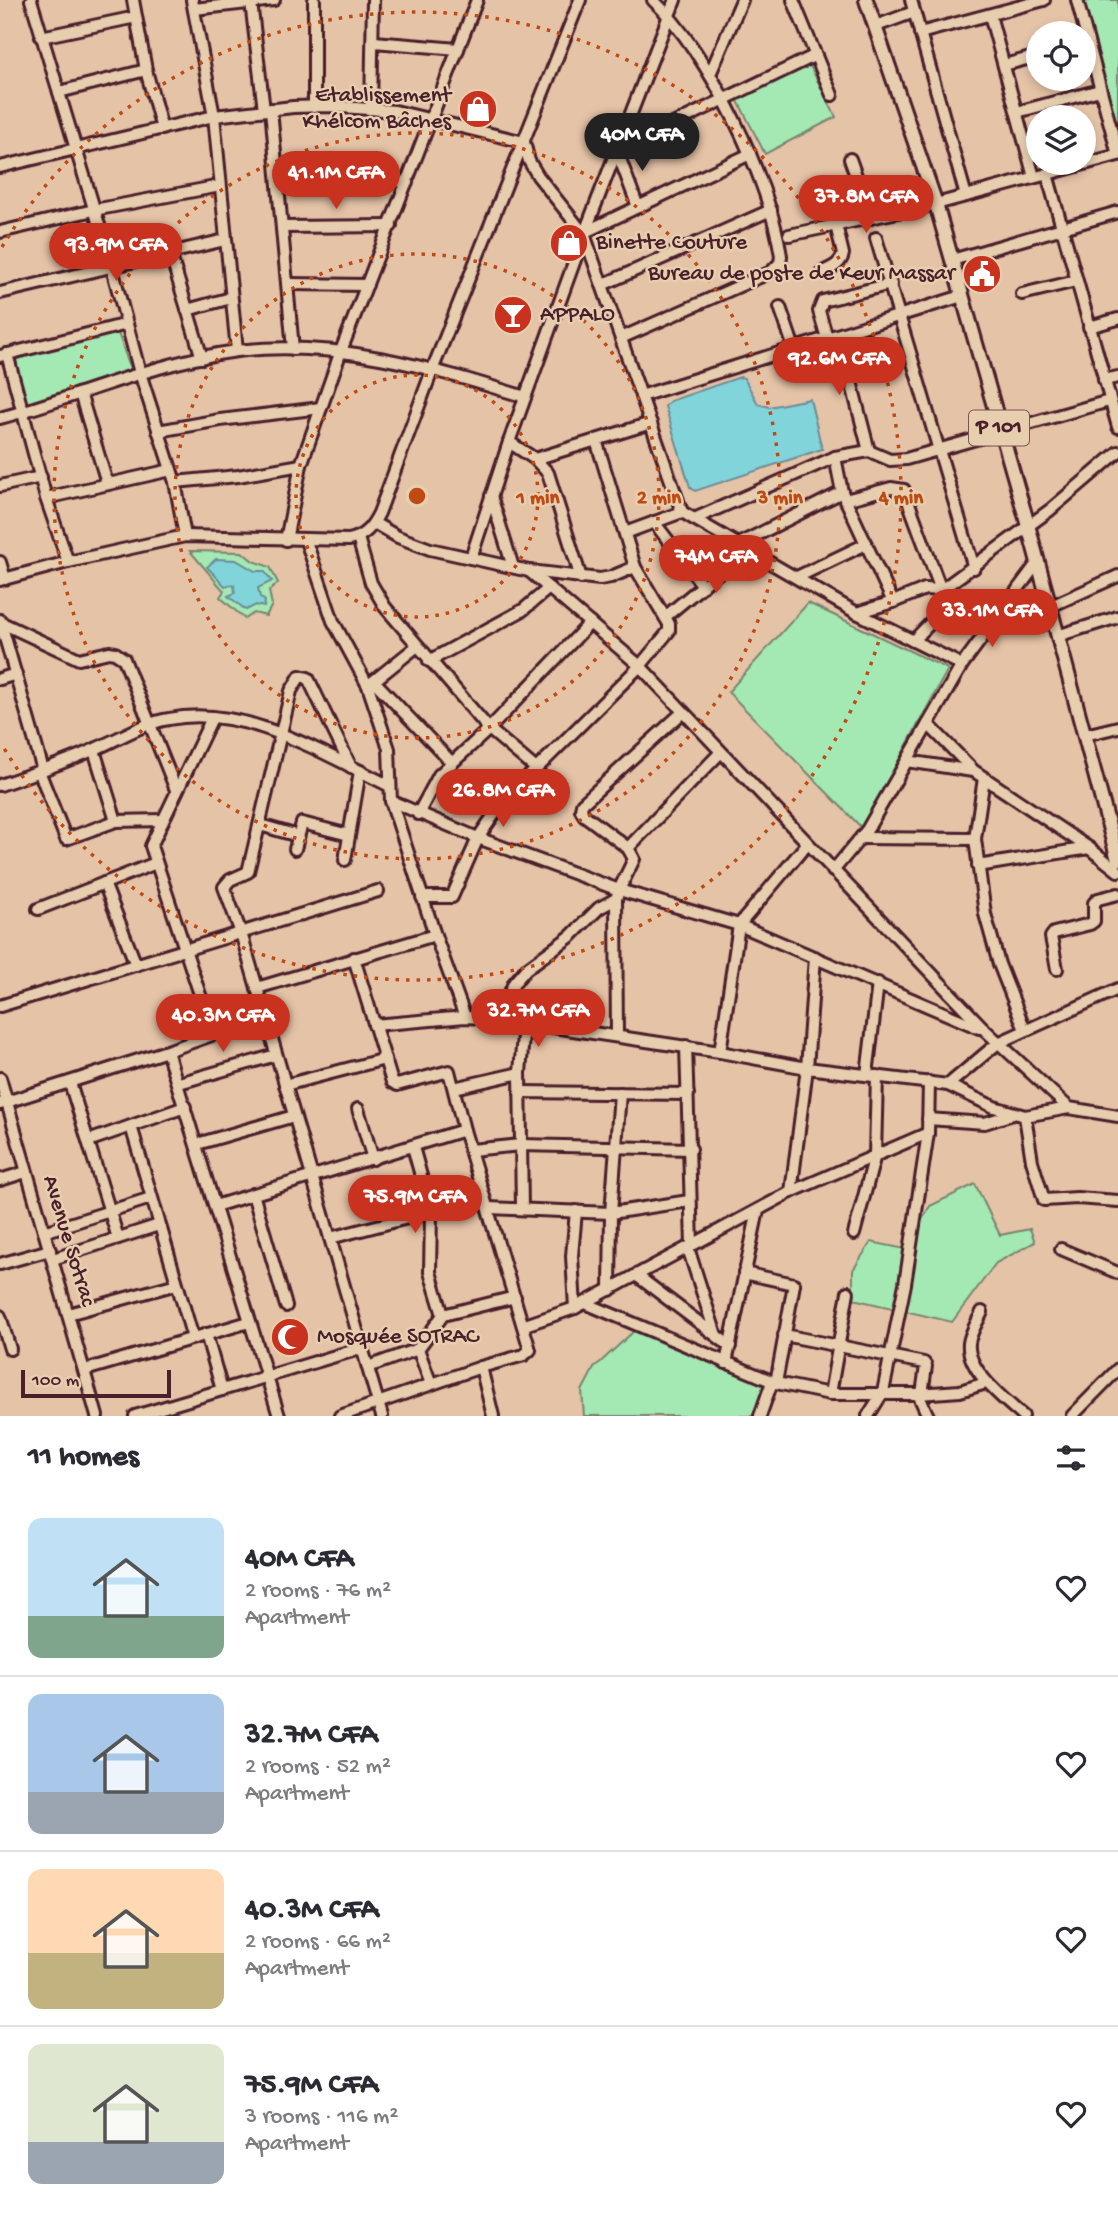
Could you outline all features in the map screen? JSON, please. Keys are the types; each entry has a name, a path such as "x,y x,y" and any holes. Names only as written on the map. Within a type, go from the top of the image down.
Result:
{"main road":[{"name":"P 101","path":"866,0 936,204 1028,525 1118,860"}],"street":[{"path":"31,0 112,268 139,373 175,482 185,536"},
{"path":"133,0 146,70 162,129"},
{"path":"237,351 214,116 193,4 274,0"},
{"path":"314,0 314,107"},
{"path":"371,108 373,0"},
{"path":"286,540 301,465 341,351 477,0"},
{"path":"0,562 2,579 185,536 349,540 358,538 374,523 580,0"},
{"path":"621,338 776,268 781,256 771,211 750,154 709,75 669,15 653,0"},
{"path":"471,558 509,442 584,233 675,0"},
{"path":"709,75 742,0"},
{"path":"793,0 832,95"},
{"path":"911,0 966,196"},
{"path":"1077,0 1081,21"},
{"path":"920,33 1036,1"},
{"path":"251,2 277,169 293,349"},
{"path":"876,26 914,12"},
{"path":"990,15 1034,177"},
{"path":"41,37 136,17"},
{"path":"373,42 458,49"},
{"path":"617,150 816,55"},
{"path":"1004,65 1026,59"},
{"path":"60,92 146,70"},
{"path":"1096,76 1118,155 1096,161"},
{"path":"1017,112 1100,89"},
{"path":"0,167 214,116 267,109 371,108 524,142"},
{"path":"524,142 529,161 538,176 584,233 682,512 857,613 962,665"},
{"path":"617,150 638,207"},
{"path":"584,233 750,154"},
{"path":"850,159 871,218"},
{"path":"277,169 357,169 407,183"},
{"path":"789,235 936,204 1043,175"},
{"path":"1047,175 1118,427"},
{"path":"0,232 94,210 220,186"},
{"path":"602,285 771,211"},
{"path":"952,260 1118,212"},
{"path":"821,273 839,263 842,258 836,225"},
{"path":"282,228 391,226"},
{"path":"876,239 974,568"},
{"path":"0,293 225,240"},
{"path":"170,253 202,358"},
{"path":"1022,295 1076,281"},
{"path":"288,284 367,285"},
{"path":"827,338 819,311 823,301 891,284"},
{"path":"641,396 962,296"},
{"path":"187,310 231,298"},
{"path":"780,307 794,348"},
{"path":"1089,327 1118,319"},
{"path":"68,562 46,498 23,412 4,355 127,324"},
{"path":"839,335 869,451"},
{"path":"0,418 139,373 237,351 341,351 433,368 525,397"},
{"path":"1104,380 1118,377"},
{"path":"80,393 107,483"},
{"path":"694,519 835,457 869,451 881,458 897,460 1109,401"},
{"path":"158,431 220,419 321,408"},
{"path":"534,459 651,422"},
{"path":"422,897 452,897 478,838 502,803 640,666 669,631 669,624 635,567 596,440"},
{"path":"509,442 534,459 548,473 581,578"},
{"path":"835,457 844,496 893,602"},
{"path":"857,613 925,589 941,590 974,568 1116,458"},
{"path":"175,482 301,465"},
{"path":"46,498 170,470"},
{"path":"0,486 41,477"},
{"path":"665,617 703,586 743,546 844,496 891,488 904,490 941,590 950,603 984,632"},
{"path":"491,496 513,567"},
{"path":"625,533 682,512"},
{"path":"654,522 703,586"},
{"path":"374,523 398,537 430,549 529,571 581,578 611,578 635,567"},
{"path":"358,538 376,594 416,647 489,729 535,768"},
{"path":"306,541 333,621 371,684 452,763"},
{"path":"797,578 866,544"},
{"path":"833,871 861,838 962,665 1038,562"},
{"path":"529,571 640,666 986,1031 1069,1108"},
{"path":"1049,607 1118,576"},
{"path":"429,661 523,610 549,588"},
{"path":"913,641 950,603"},
{"path":"1057,636 1118,617"},
{"path":"0,621 41,771 66,839 116,821 163,820"},
{"path":"0,621 79,659 109,652 121,655 129,667 176,790"},
{"path":"418,814 439,775 489,729 590,623"},
{"path":"371,684 416,647"},
{"path":"0,678 16,674"},
{"path":"345,860 355,769 309,678 300,676 291,691 248,872 230,880 224,887 241,933 382,1416"},
{"path":"371,684 389,749 391,801 465,1017"},
{"path":"617,1036 617,895 634,859 628,848 584,815 582,804 683,712"},
{"path":"0,785 94,750 151,724 189,716 238,721 282,734 390,786"},
{"path":"208,1019 151,846 212,718"},
{"path":"928,724 974,771 1089,848 1118,871"},
{"path":"1085,735 1118,727"},
{"path":"94,750 116,821"},
{"path":"628,848 721,752"},
{"path":"907,761 974,771"},
{"path":"984,778 975,839 978,866 989,932 1025,1030"},
{"path":"391,801 617,895 739,925 986,1031"},
{"path":"295,849 302,822 349,835"},
{"path":"260,825 298,836"},
{"path":"861,838 975,839"},
{"path":"720,1052 739,925 807,844"},
{"path":"978,866 1089,848"},
{"path":"37,909 156,863"},
{"path":"104,883 136,965"},
{"path":"0,1006 378,891"},
{"path":"1057,969 1051,937 1054,933 1060,929 1090,924 1094,921 1094,903 1098,899 1118,894"},
{"path":"499,1019 514,983 526,969 570,936 617,895"},
{"path":"257,988 435,934"},
{"path":"792,1192 807,1068 815,957"},
{"path":"340,1416 481,1367 524,1355 530,1350 448,1070 394,1084 354,958"},
{"path":"854,1234 875,1155 872,1075 878,983"},
{"path":"948,1085 998,1043 1118,989"},
{"path":"3,1103 167,1051 265,1016"},
{"path":"374,1025 465,1017 499,1019 686,1046 807,1068 948,1085 1013,1114 1025,1116 1069,1108 1118,1116"},
{"path":"522,1209 520,1073 524,1023"},
{"path":"686,1046 691,1149 690,1247 716,1335"},
{"path":"167,1051 279,1416"},
{"path":"179,1083 276,1055"},
{"path":"285,1085 385,1059"},
{"path":"454,1088 520,1073"},
{"name":"Avenue Sotrac","path":"0,1078 3,1103 51,1254 85,1370 95,1415"},
{"path":"868,1416 883,1392 905,1284 928,1133 929,1082"},
{"path":"70,1083 118,1238"},
{"path":"520,1092 688,1094"},
{"path":"610,1290 611,1213 620,1093"},
{"path":"88,1140 185,1107"},
{"path":"358,1109 373,1158"},
{"path":"928,1119 985,1123 1013,1114"},
{"path":"197,1144 294,1116"},
{"path":"1025,1116 1032,1161 1044,1200 1077,1198 1118,1201"},
{"path":"131,1126 193,1338"},
{"path":"215,1206 464,1130"},
{"path":"524,1325 580,1306 792,1192 928,1133"},
{"path":"471,1150 521,1144 691,1149"},
{"path":"413,1147 431,1212 430,1272 443,1315"},
{"path":"0,1180 26,1172"},
{"path":"253,1194 286,1306"},
{"path":"44,1232 151,1198"},
{"path":"489,1208 611,1213 689,1201"},
{"path":"576,1210 572,1256 580,1306"},
{"path":"726,1363 758,1210"},
{"path":"330,1238 431,1212"},
{"path":"0,1264 118,1238 159,1225"},
{"path":"1061,1249 1118,1273"},
{"path":"744,1273 794,1284 774,1383 760,1416"},
{"path":"636,1275 730,1346"},
{"path":"68,1314 177,1284"},
{"path":"830,1394 848,1292"},
{"path":"368,1367 418,1349 443,1315 515,1297"},
{"path":"580,1306 774,1383 830,1394 920,1394 960,1391 986,1383"},
{"path":"982,1312 969,1342 971,1357 986,1383 1023,1416"},
{"path":"0,1316 10,1349"},
{"path":"85,1370 249,1322"},
{"path":"206,1334 222,1390"},
{"path":"784,1335 924,1363 926,1366 920,1394 928,1416"},
{"path":"135,1416 164,1412 222,1390 362,1348"},
{"path":"418,1349 431,1384"},
{"path":"481,1367 493,1416"},
{"path":"1072,1416 1118,1369"}],"green space":[{"path":"1118,0 1118,145 1096,63 1096,21 1085,21 1080,3"},
{"path":"807,60 836,117 765,154 736,97"},
{"path":"117,330 131,371 34,404 27,402 19,383 16,358"},
{"path":"190,551 242,552 253,561 270,567 278,583 269,591 272,605 266,616 254,613 245,619 220,597 224,591"},
{"path":"808,603 948,669 862,828 728,692"},
{"path":"975,1184 1000,1235 1030,1229 1035,1242 996,1263 952,1322 853,1299 853,1270 871,1242 905,1249 930,1206"},
{"path":"634,1331 770,1386 757,1416 584,1416 582,1391 594,1368"}],"water":[{"path":"740,377 744,378 758,404 769,407 810,399 822,449 695,491 690,487 665,406 670,401"},
{"path":"216,559 236,560 255,571 264,571 272,581 258,588 260,597 265,601 264,607 256,605 246,610 228,596 235,593 234,585 225,586 207,567"}],"place":[{"name":"Etablissement Khélcom Bâches","path":"478,109"},
{"name":"Binette Couture","path":"569,243"},
{"name":"Bureau de poste de Keur Massar","path":"982,274"},
{"name":"APPALO","path":"513,315"},
{"name":"Mosquée SOTRAC","path":"290,1337"}]}
